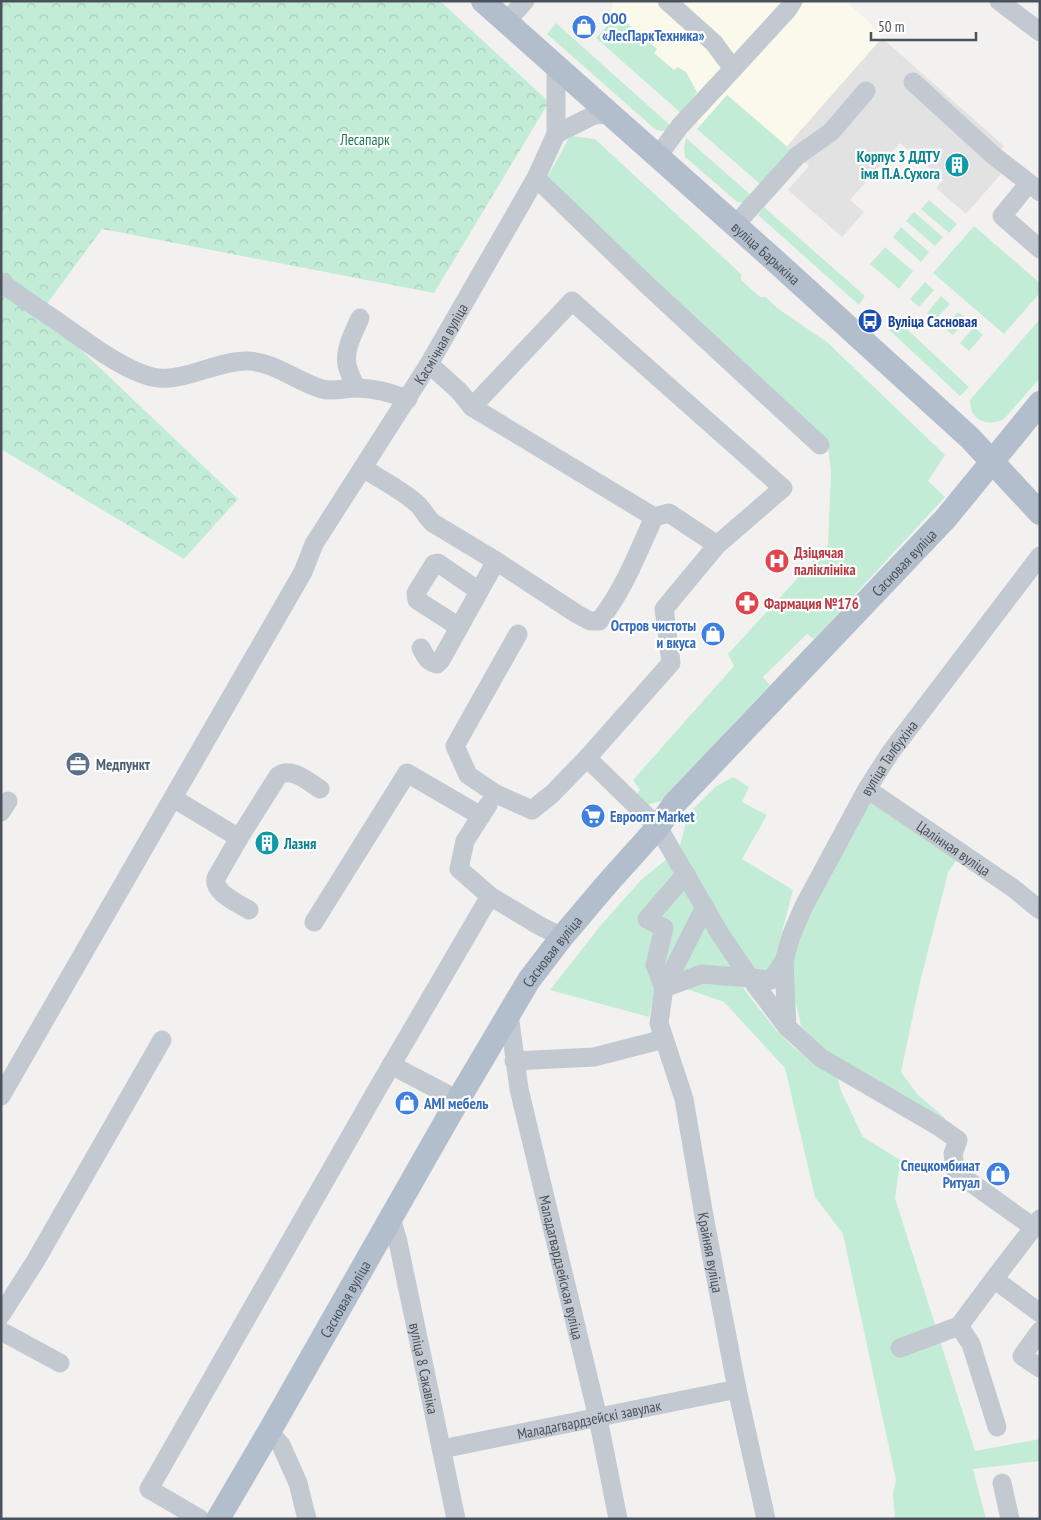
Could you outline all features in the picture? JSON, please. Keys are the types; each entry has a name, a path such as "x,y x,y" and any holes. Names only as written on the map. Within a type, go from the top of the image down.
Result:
{"main road":[{"name":"вуліца Барыкіна","path":"483,1 658,156 963,432 1040,513"},
{"name":"Сасновая вуліца","path":"218,1519 458,1100 529,980 562,937 658,827 674,804 946,518 1040,403"}],"street":[{"path":"506,22 525,1"},
{"path":"667,1 714,43 733,69"},
{"path":"999,1 1040,32"},
{"path":"658,156 680,126 733,69 787,4"},
{"name":"Касмічная вуліца","path":"1,1096 303,572 314,544 430,364 536,178 556,134 556,66"},
{"path":"913,82 994,156 1034,188 1002,216 1040,249"},
{"path":"734,225 797,156 832,132 866,91"},
{"path":"556,134 594,114 609,114"},
{"path":"536,178 646,284 820,445"},
{"path":"1,282 83,340 137,372 158,378 170,378 226,364 247,361 273,367 323,390 378,389 408,399"},
{"path":"472,407 572,301 783,488 717,545 664,609 671,662 587,758 552,794 532,810 496,794 468,775 454,746 518,634"},
{"path":"356,388 347,366 347,358 350,342 360,318"},
{"path":"430,364 459,391 472,407 654,516 669,513 717,545"},
{"path":"363,468 418,504 425,516 433,523 590,621 599,621 608,610 633,565 654,516"},
{"name":"вуліца Талбухіна","path":"750,978 771,980 784,961 791,936 804,906 867,789 890,753 1040,556"},
{"path":"421,648 431,663 437,664 441,660 496,561"},
{"path":"459,627 417,600 416,593 434,564 438,563 478,591"},
{"path":"587,758 658,827 720,934 787,1027 822,1058 938,1126 958,1140 953,1154 956,1172 1037,1225 959,1326 900,1348"},
{"path":"249,910 224,894 216,883 216,878 239,838 282,772 294,774 320,789"},
{"path":"314,922 407,773 481,816"},
{"name":"Цалінная вуліца","path":"867,789 1005,883 1040,910"},
{"path":"496,794 465,841 458,869 490,896 562,937"},
{"path":"173,798 239,838"},
{"name":"Крайняя вуліца","path":"664,988 655,965 664,928 647,918 686,874"},
{"path":"200,1519 149,1489 391,1065 490,896"},
{"name":"Крайняя вуліца","path":"705,907 664,988 659,1023 684,1099 737,1389 766,1519"},
{"path":"784,961 787,1027"},
{"path":"664,988 702,974 750,978"},
{"name":"Маладагвардзейская вуліца","path":"509,1014 514,1061 598,1418 618,1519"},
{"path":"514,1061 594,1056 664,1039"},
{"path":"1,1315 36,1260 162,1040"},
{"path":"391,1065 458,1100"},
{"name":"вуліца 8 Сакавіка","path":"391,1218 398,1242 456,1519"},
{"path":"994,1279 1040,1313"},
{"path":"959,1326 972,1344 997,1427"},
{"path":"1,1331 60,1363"},
{"path":"1040,1331 1022,1356 1040,1368"},
{"name":"Маладагвардзейскі завулак","path":"442,1450 737,1389"},
{"path":"269,1432 281,1445 298,1483 307,1519"},
{"path":"1002,1483 1010,1519"}],"shaded area":[{"path":"613,1 845,1 866,19 882,38 787,146 727,95 701,125 607,42"},
{"path":"882,38 1004,146 988,163 1001,174 966,214 936,188 943,180 900,143 850,200 864,212 842,237 788,190 809,166 787,146"}],"green space":[{"name":"Лесапарк","path":"1,1 440,1 549,102 434,293 102,229 41,312 238,499 184,559 1,449"},
{"path":"625,21 657,49 654,53 674,70 678,67 686,72 697,92 682,114 596,38 610,23"},
{"path":"556,23 671,126 664,131 656,130 547,34"},
{"path":"727,95 791,150 761,185 697,129"},
{"path":"570,136 595,139 741,274 741,280 760,297 766,297 777,308 827,342 945,455 928,481 945,497 814,639 807,634 763,677 770,685 661,801 647,805 635,796 640,790 633,780 734,666 728,654 828,545 831,472 828,446 547,178"},
{"path":"686,138 752,196 745,203 737,202 685,157"},
{"path":"929,200 957,224 949,233 921,209"},
{"path":"764,207 865,296 859,305 758,215"},
{"path":"914,212 943,237 935,246 906,221"},
{"path":"974,226 1040,283 1040,293 1004,334 933,273"},
{"path":"901,227 929,252 921,262 893,237"},
{"path":"885,247 913,271 899,289 870,264"},
{"path":"925,282 934,290 919,307 910,299"},
{"path":"941,296 950,304 935,320 927,313"},
{"path":"958,312 967,319 953,335 944,328"},
{"path":"895,318 969,387 960,396 886,327"},
{"path":"1040,319 1040,378 1005,418 992,423 979,419 972,412 970,400"},
{"path":"974,327 983,335 969,351 960,343"},
{"path":"733,777 749,787 742,802 767,815 742,859 793,890 774,962 769,972 753,971 679,850 688,814 715,787"},
{"path":"868,801 956,860 948,873 920,982 901,1072 918,1095 945,1118 942,1121 820,1048 801,1026 793,990 792,958 807,914"},
{"path":"668,858 746,992 776,1030 793,1047 814,1063 836,1073 841,1091 863,1137 905,1163 899,1170 895,1198 975,1451 1040,1439 1040,1461 973,1469 986,1519 895,1519 893,1493 896,1480 843,1234 815,1197 785,1068 724,1002 687,989 654,995 649,1017 550,990 601,925 641,880"}],"place":[{"name":"ООО «ЛесПаркТехника»","path":"584,27"},
{"name":"Корпус 3 ДДТУ імя П.А.Сухога","path":"957,165"},
{"name":"Вуліца Сасновая","path":"870,321"},
{"name":"Дзіцячая паліклініка","path":"777,561"},
{"name":"Фармация №176","path":"747,603"},
{"name":"Остров чистоты и вкуса","path":"713,634"},
{"name":"Медпункт","path":"78,764"},
{"name":"Евроопт Market","path":"593,816"},
{"name":"Лазня","path":"267,843"},
{"name":"AMI мебель","path":"407,1103"},
{"name":"Спецкомбинат Ритуал","path":"998,1174"}]}
